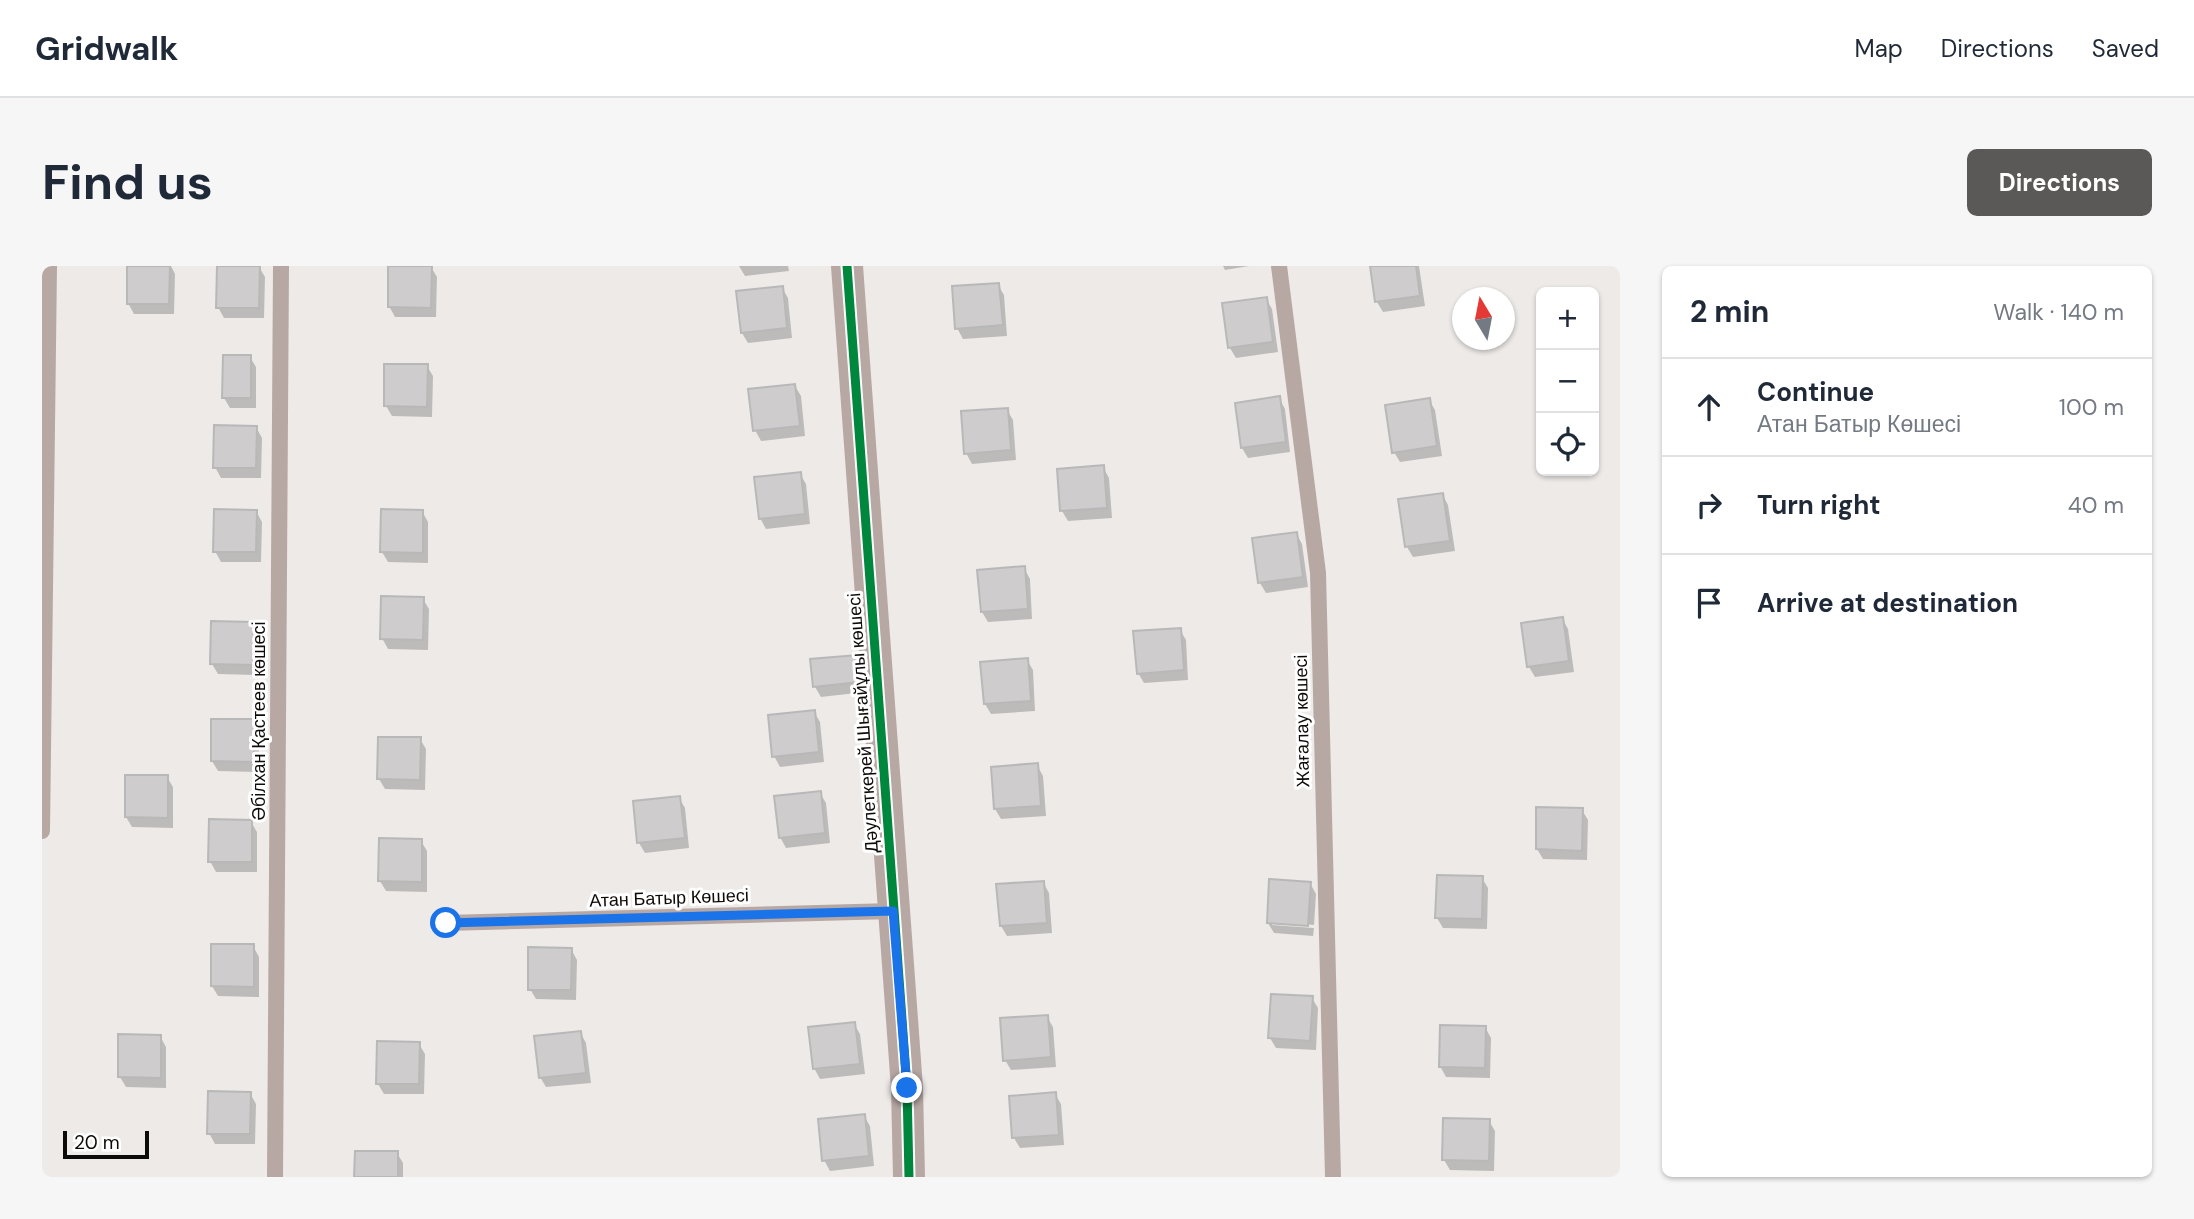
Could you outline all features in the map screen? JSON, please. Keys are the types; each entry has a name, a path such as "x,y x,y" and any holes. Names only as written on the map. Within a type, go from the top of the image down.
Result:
{"street":[{"name":"Дәулеткерей Шығайұлы көшесі","path":"847,266 907,1088 909,1177"}],"lane":[{"path":"42,831 49,266"},
{"name":"Әбілхан Қастеев көшесі","path":"275,1177 281,266"},
{"name":"Жағалау көшесі","path":"1279,266 1318,573 1333,1177"},
{"name":"Атан Батыр Көшесі","path":"446,923 893,911"}],"building":[{"path":"127,266 170,266 169,304 127,304"},
{"path":"217,266 260,266 259,308 216,308"},
{"path":"388,266 432,266 431,308 388,307"},
{"path":"1370,266 1416,266 1420,296 1375,302"},
{"path":"999,283 1003,325 955,329 952,286"},
{"path":"783,286 787,328 741,333 736,291"},
{"path":"1267,297 1273,342 1228,348 1222,303"},
{"path":"223,355 251,355 251,398 222,398"},
{"path":"384,364 428,364 427,407 384,406"},
{"path":"795,384 800,426 753,431 748,389"},
{"path":"1280,396 1286,442 1241,448 1235,403"},
{"path":"1430,398 1437,446 1392,453 1385,405"},
{"path":"1008,408 1011,450 964,454 961,411"},
{"path":"214,425 257,426 256,468 213,468"},
{"path":"1104,465 1107,508 1060,511 1057,469"},
{"path":"801,472 805,514 759,519 754,477"},
{"path":"1443,493 1450,541 1405,547 1398,499"},
{"path":"214,509 257,510 256,552 213,552"},
{"path":"381,509 423,510 423,553 380,552"},
{"path":"1297,532 1303,577 1258,583 1252,538"},
{"path":"1025,566 1028,609 981,612 977,570"},
{"path":"381,596 424,597 423,640 380,639"},
{"path":"1563,617 1569,661 1527,667 1521,623"},
{"path":"211,621 253,622 253,665 210,664"},
{"path":"1181,628 1184,670 1137,674 1133,631"},
{"path":"857,655 860,682 813,687 810,659"},
{"path":"1028,658 1031,701 984,704 980,662"},
{"path":"815,710 819,752 772,757 768,715"},
{"path":"211,719 254,719 254,762 211,761"},
{"path":"378,737 421,737 420,780 377,779"},
{"path":"1038,763 1041,806 994,809 991,767"},
{"path":"125,775 168,775 168,818 125,817"},
{"path":"821,791 825,833 779,838 774,796"},
{"path":"680,796 685,838 637,843 633,801"},
{"path":"1536,807 1583,808 1582,851 1536,849"},
{"path":"209,819 252,820 252,862 208,862"},
{"path":"379,838 422,839 422,882 378,881"},
{"path":"1437,875 1483,876 1482,919 1435,918"},
{"path":"1269,879 1311,882 1308,926 1267,923"},
{"path":"1044,881 1047,923 1000,926 996,884"},
{"path":"211,944 254,944 254,987 211,986"},
{"path":"528,947 572,948 571,990 528,990"},
{"path":"1271,994 1313,996 1310,1041 1268,1038"},
{"path":"1048,1015 1051,1057 1003,1061 1000,1018"},
{"path":"855,1022 860,1064 813,1069 808,1027"},
{"path":"1440,1025 1486,1026 1485,1068 1439,1067"},
{"path":"581,1031 586,1073 539,1078 534,1036"},
{"path":"118,1034 161,1035 161,1078 118,1077"},
{"path":"377,1041 420,1042 419,1084 376,1084"},
{"path":"208,1091 251,1092 250,1134 207,1134"},
{"path":"1056,1092 1059,1135 1012,1138 1009,1096"},
{"path":"865,1114 869,1156 822,1161 818,1119"},
{"path":"1443,1118 1490,1119 1489,1161 1442,1160"},
{"path":"355,1151 398,1151 398,1177 354,1177"}],"cycle path":[{"path":"847,266 907,1088 909,1177"}],"route":[{"path":"446,923 893,911 907,1088"}]}
